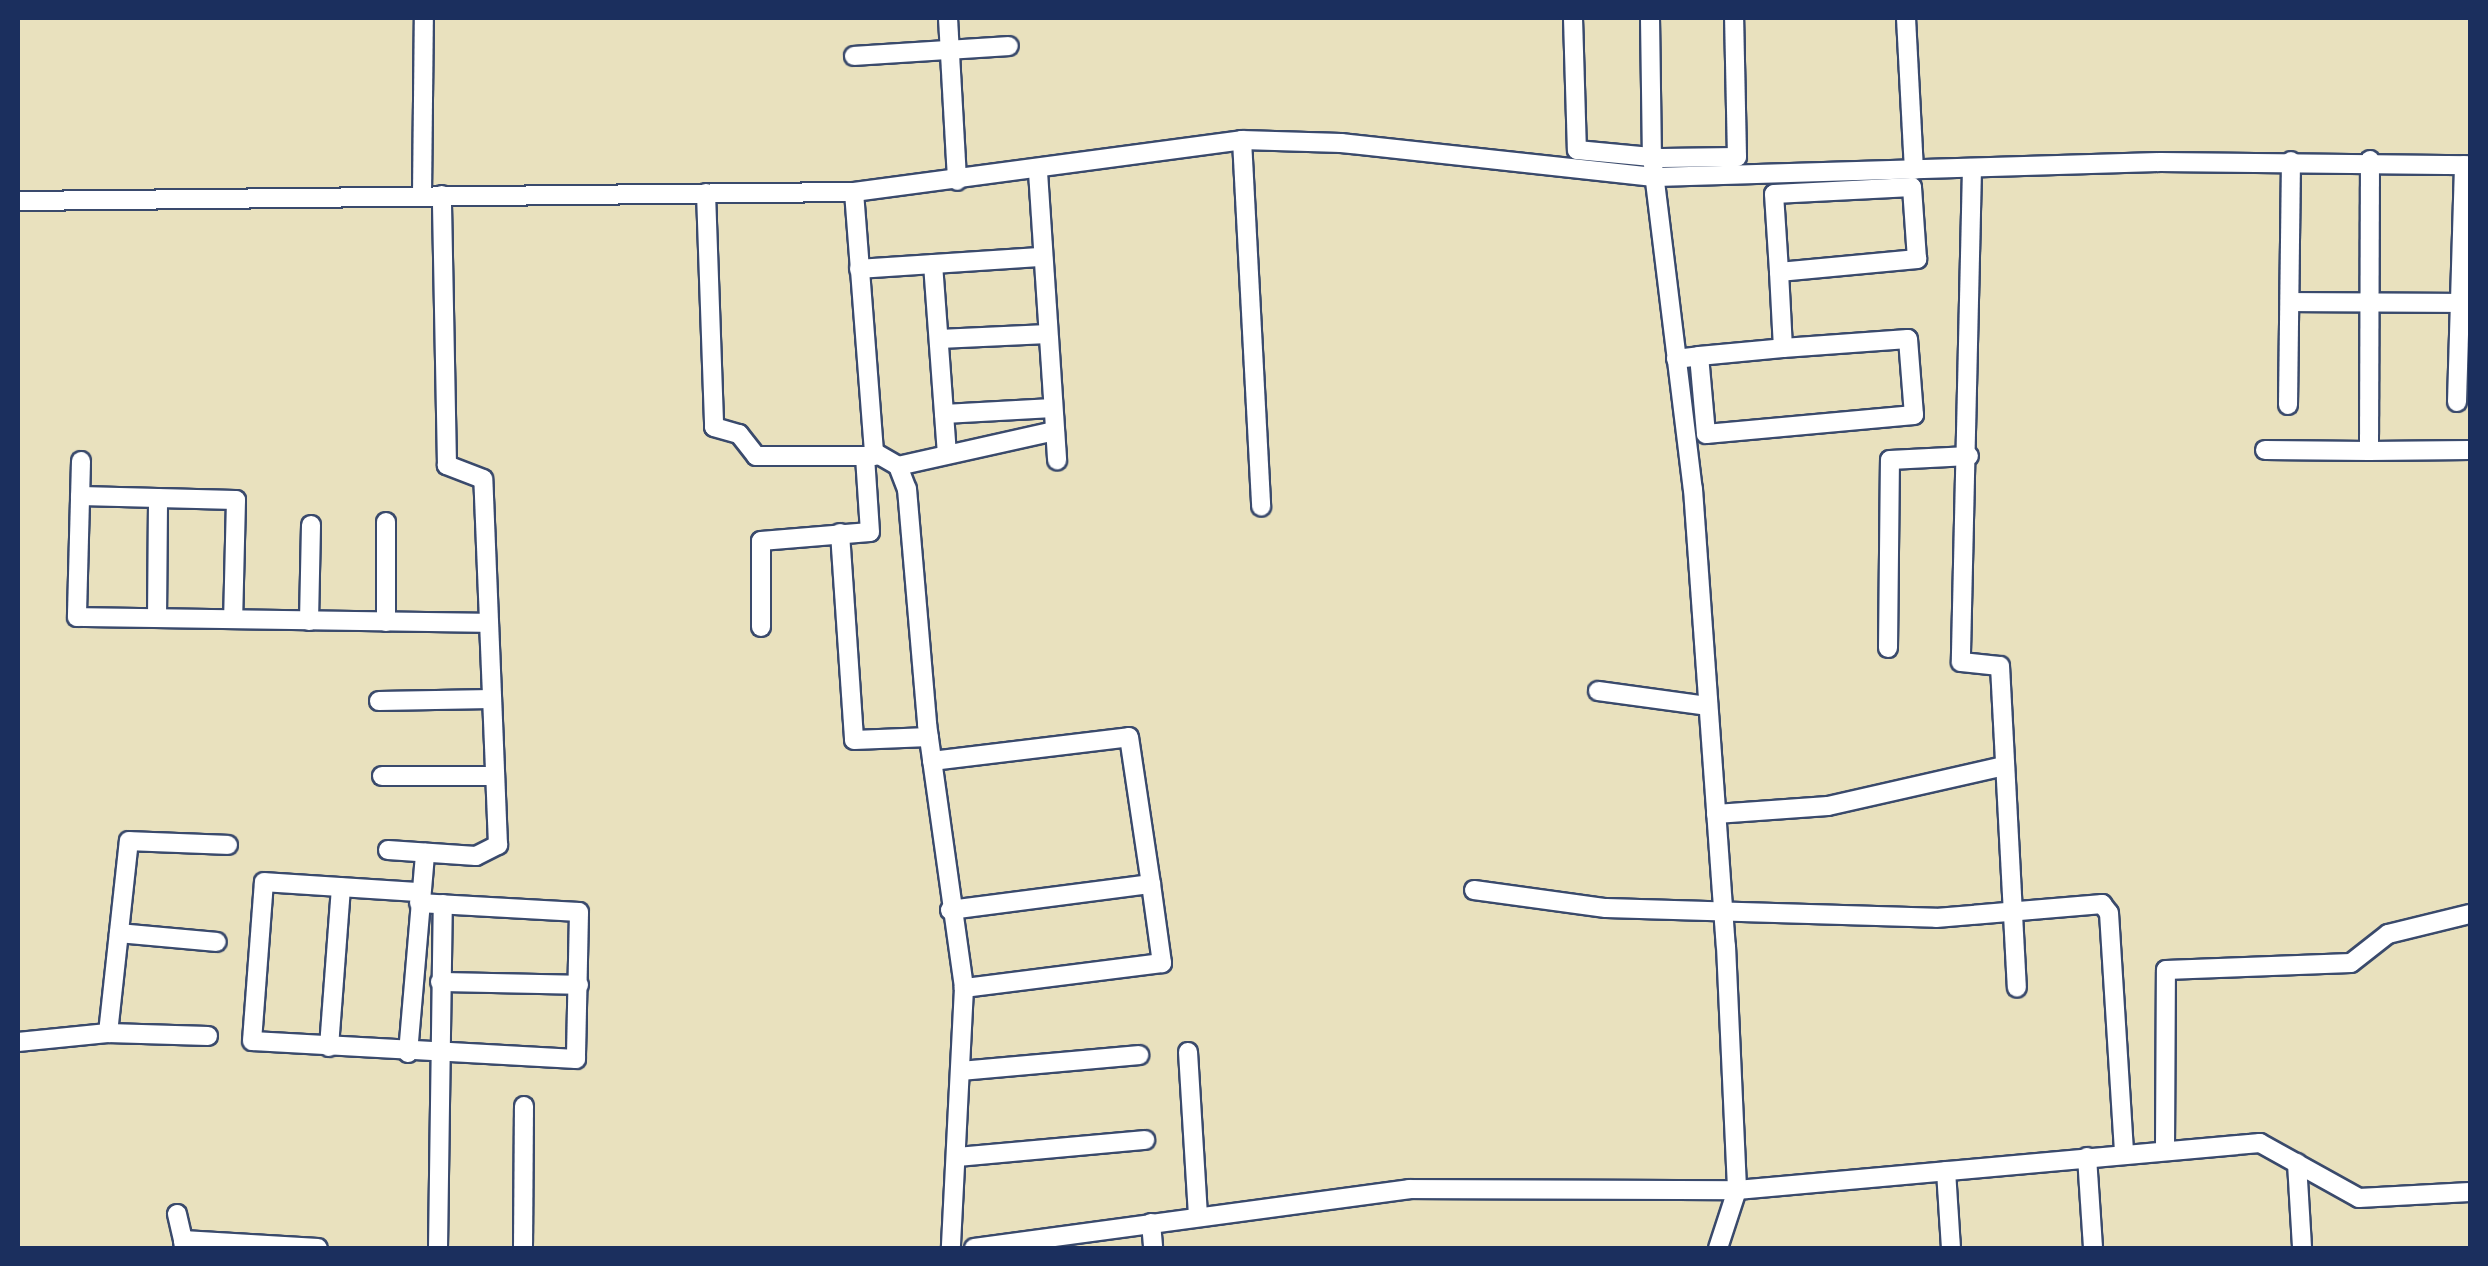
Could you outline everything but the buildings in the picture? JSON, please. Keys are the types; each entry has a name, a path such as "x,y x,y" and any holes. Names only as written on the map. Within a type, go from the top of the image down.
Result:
{"street":[{"path":"422,194 424,18"},
{"path":"948,18 957,181"},
{"path":"1572,18 1576,150 1656,164 1737,157 1734,18"},
{"path":"1650,18 1655,69"},
{"path":"1658,18 1656,164 1693,488 1724,911 1737,1190 1720,1245"},
{"path":"1906,18 1914,170"},
{"path":"854,56 1008,46"},
{"path":"18,201 854,192 1038,172 1242,140 1656,164 1914,170 2370,160 2467,165 2456,402"},
{"path":"1242,140 1261,507"},
{"path":"2368,451 2370,160"},
{"path":"2288,405 2291,161"},
{"path":"1972,168 1969,456 1961,662 2000,666 2017,988"},
{"path":"1038,172 1057,460"},
{"path":"1778,272 1917,259 1912,187 1774,194 1778,272 1783,348"},
{"path":"761,628 762,541 870,532 870,456 854,192"},
{"path":"706,193 714,428 738,434 756,456 870,456 898,466 1056,431"},
{"path":"388,850 493,852 495,776 483,479 447,464 442,195"},
{"path":"860,269 1042,256"},
{"path":"934,264 946,454"},
{"path":"2290,302 2462,302"},
{"path":"939,339 1048,334"},
{"path":"1676,358 1783,348 1908,339 1914,416 1706,434 1699,356"},
{"path":"944,414 1053,408"},
{"path":"2266,450 2470,450"},
{"path":"1888,648 1890,460 1969,456"},
{"path":"81,461 77,617 489,624"},
{"path":"898,466 908,489 929,737 950,910 964,988 951,1248"},
{"path":"80,496 236,500 233,620"},
{"path":"157,618 158,498"},
{"path":"386,522 386,622"},
{"path":"309,621 310,525"},
{"path":"840,533 854,740 929,737"},
{"path":"1598,691 1707,706"},
{"path":"379,701 492,698"},
{"path":"932,761 1128,728 1151,884 1162,964 964,988"},
{"path":"1716,814 1828,806 2004,766"},
{"path":"382,776 495,776"},
{"path":"108,1033 129,841 228,845"},
{"path":"408,1053 424,853"},
{"path":"264,882 341,887 443,904 577,910 576,1059 439,1055 252,1041 264,882"},
{"path":"950,910 1151,884"},
{"path":"329,1047 341,887"},
{"path":"1474,890 1606,908 1936,918 2016,914 2088,902 2106,907 2124,1153"},
{"path":"438,1248 443,904"},
{"path":"2165,1148 2166,970 2351,963 2388,934 2470,914"},
{"path":"119,933 217,942"},
{"path":"440,982 579,985"},
{"path":"18,1042 108,1033 208,1036"},
{"path":"1188,1052 1198,1216"},
{"path":"962,1071 1139,1055"},
{"path":"522,1248 524,1106"},
{"path":"958,1156 1145,1140"},
{"path":"974,1248 1409,1189 1737,1190 2165,1148 2260,1143 2359,1198 2470,1192"},
{"path":"2087,1158 2093,1248"},
{"path":"2297,1163 2302,1248"},
{"path":"1946,1171 1951,1248"},
{"path":"177,1214 184,1244 318,1248"},
{"path":"1151,1223 1153,1248"}]}
